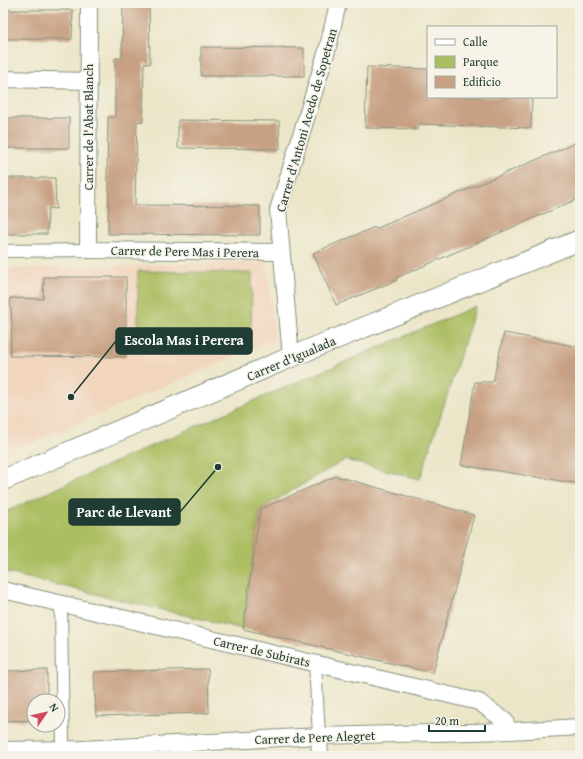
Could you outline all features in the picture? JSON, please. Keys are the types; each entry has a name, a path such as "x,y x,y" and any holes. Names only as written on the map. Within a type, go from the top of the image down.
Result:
{"street":[{"name":"Carrer de l'Abat Blanch","path":"88,250 89,3"},
{"name":"Carrer d'Antoni Acedo de Sopetran","path":"291,357 278,210 328,47 338,3"},
{"path":"3,79 89,81"},
{"name":"Carrer d'Igualada","path":"3,480 291,357 580,240"},
{"path":"3,251 88,250"},
{"name":"Carrer de Pere Mas i Perera","path":"88,250 281,252"},
{"name":"Carrer de Subirats","path":"3,590 479,702 505,721 509,731"},
{"path":"61,604 63,749"},
{"path":"315,663 320,756"},
{"name":"Carrer de Pere Alegret","path":"3,750 63,749 82,752 319,736 509,731 580,726"}],"shaded area":[{"path":"266,262 275,339 3,455 3,269"}],"green space":[{"path":"138,271 252,273 251,334 138,332"},
{"path":"476,306 420,479 345,460 260,509 243,629 3,572 3,513 238,408"}],"building":[{"path":"123,3 149,3 150,64 144,63 143,122 137,121 135,205 260,206 260,235 108,234 108,117 115,117 115,58 122,58"},
{"path":"3,10 73,10 72,39 3,39"},
{"path":"201,47 304,48 304,76 201,76"},
{"path":"367,67 427,69 427,98 532,98 531,128 419,124 418,129 365,128"},
{"path":"3,118 69,118 69,148 3,148"},
{"path":"178,120 279,121 280,149 178,148"},
{"path":"580,141 580,198 396,278 397,280 336,305 313,253 375,227 375,229"},
{"path":"3,178 55,178 56,209 48,208 47,234 3,234"},
{"path":"44,277 126,277 126,357 10,356 12,324 10,298 43,299"},
{"path":"504,333 580,347 580,484 461,465 475,382 493,382"},
{"path":"336,476 474,515 433,673 243,629 260,509"},
{"path":"208,669 209,713 96,716 94,672"},
{"path":"47,670 47,693 26,693 26,720 3,721 3,671"}],"place":[{"name":"Escola Mas i Perera","path":"71,397"},
{"name":"Parc de Llevant","path":"218,467"}]}
